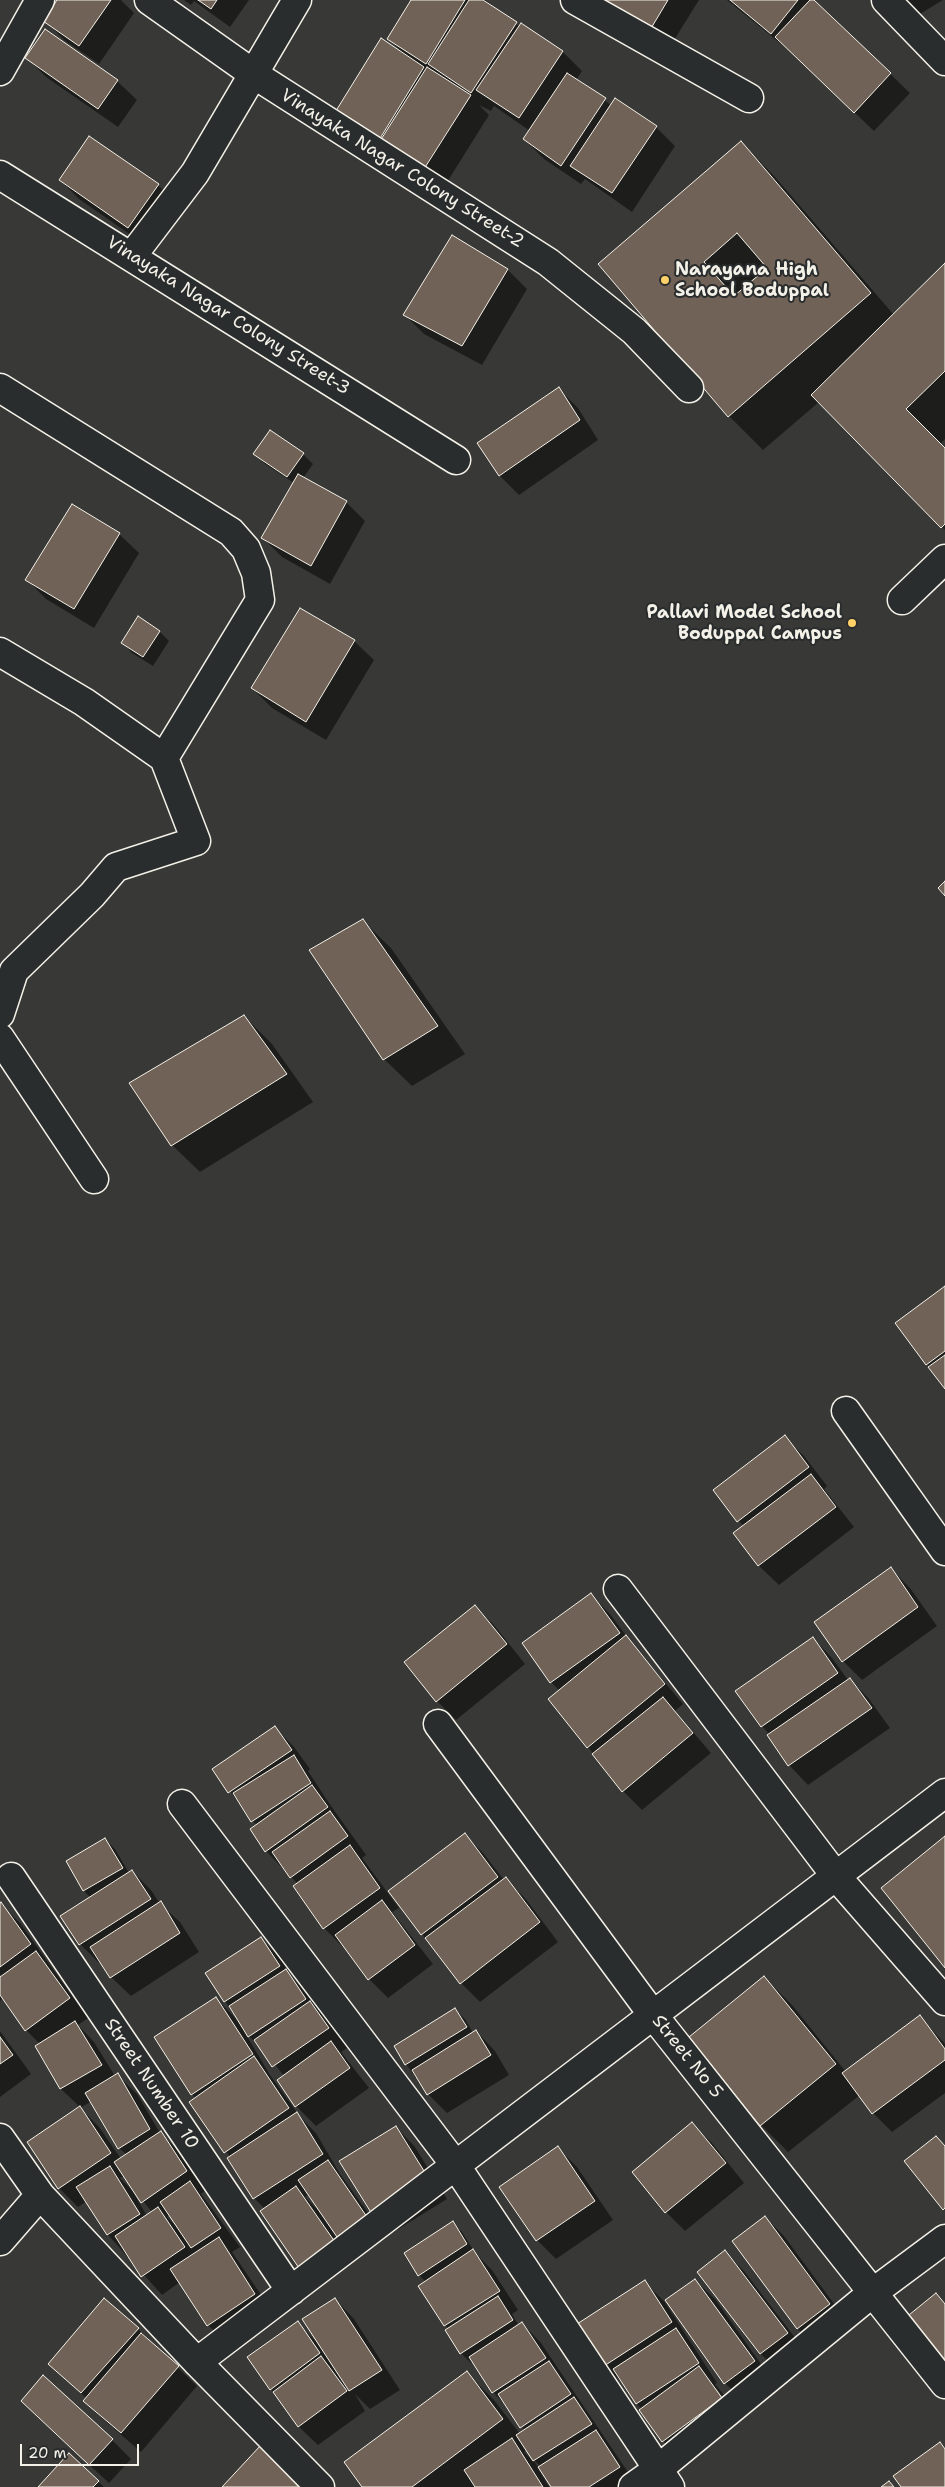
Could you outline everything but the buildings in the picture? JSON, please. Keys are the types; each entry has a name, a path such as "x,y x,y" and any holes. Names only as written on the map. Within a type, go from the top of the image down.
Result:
{"street":[{"path":"0,71 40,0"},
{"name":"Vinayaka Nagar Colony Street-2","path":"150,0 255,75 548,262 634,331 689,388"},
{"path":"132,256 195,173 255,75 297,0"},
{"path":"575,0 749,98"},
{"path":"886,0 945,61"},
{"name":"Vinayaka Nagar Colony Street-3","path":"0,175 456,460"},
{"path":"0,388 231,532 246,549 256,573 260,600 164,758"},
{"path":"902,600 945,559"},
{"path":"0,652 84,702 164,758 196,841 116,867 92,894 14,971 0,1014"},
{"path":"0,1038 94,1178"},
{"path":"846,1411 945,1550"},
{"path":"618,1589 835,1875 945,2002"},
{"name":"Street No 5","path":"438,1724 653,2015 731,2112 871,2294 945,2384"},
{"path":"197,2362 945,1793"},
{"path":"182,1804 456,2166 664,2478"},
{"name":"Street Number 10","path":"11,1877 291,2291"},
{"path":"0,2138 40,2195 197,2362 320,2487"},
{"path":"0,2241 40,2195"},
{"path":"633,2487 664,2478 871,2294 945,2239"}],"place":[{"name":"Narayana High School Boduppal","path":"665,280"},
{"name":"Pallavi Model School Boduppal Campus","path":"852,623"}]}
